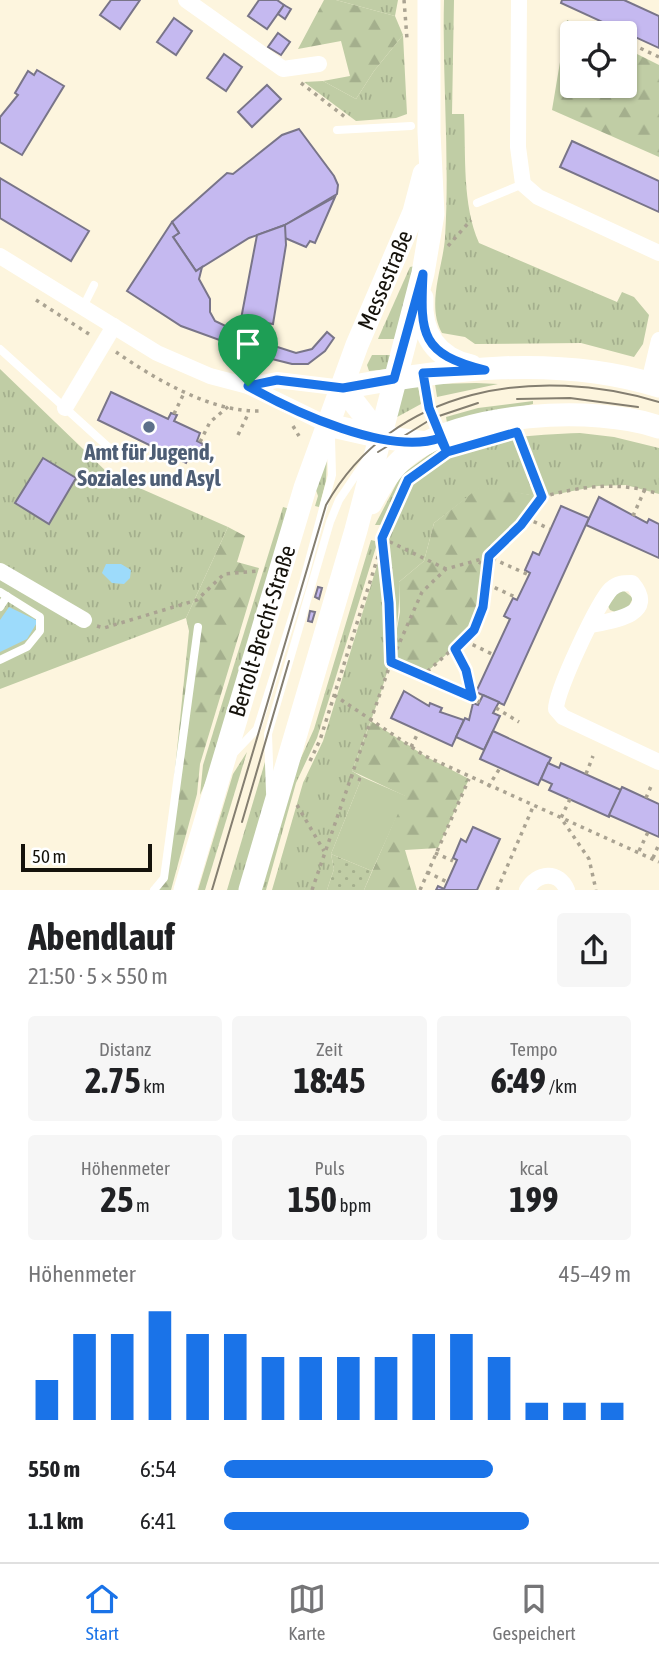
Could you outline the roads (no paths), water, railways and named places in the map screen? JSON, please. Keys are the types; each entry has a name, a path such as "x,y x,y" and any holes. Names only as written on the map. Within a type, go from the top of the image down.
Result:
{"main road":[{"name":"Messestraße","path":"328,425 360,337 422,188 420,129 429,0"},
{"name":"Messestraße","path":"394,379 423,274 433,214 420,129"},
{"path":"423,274 421,317 434,346 455,362 485,370"},
{"path":"381,437 343,388 423,373 485,370 576,369 654,384"},
{"path":"250,890 356,530 394,379"},
{"path":"356,530 393,469 433,440 475,425 552,415 628,419 659,427"},
{"path":"328,425 381,437 433,440"},
{"name":"Bertolt-Brecht-Straße","path":"185,890 305,488 328,425"}],"street":[{"path":"186,0 283,69 319,64"},
{"path":"519,0 518,147 523,184 538,197 659,253"},
{"path":"0,256 175,362 210,376 248,386 328,425"},
{"path":"65,408 114,326"},
{"path":"654,384 659,340"},
{"path":"248,386 277,380 343,388"},
{"path":"0,571 83,620"},
{"path":"590,625 559,690 556,709 563,718 659,762"},
{"path":"527,890 538,878 548,874 557,877 567,890"}],"lane":[{"path":"337,130 420,129"},
{"path":"477,203 523,184"},
{"path":"83,307 94,285"},
{"path":"0,349 116,454"},
{"path":"269,822 268,734 275,709 330,522 339,500 381,437"},
{"path":"0,607 4,594 40,617 40,631 27,647 0,660"},
{"path":"155,890 164,878 198,626"}],"water":[{"path":"106,564 121,564 131,570 130,578 124,584 112,583 102,573"},
{"path":"9,607 38,621 27,639 0,652 0,620"}],"tram line":[{"path":"212,890 326,505 355,465 389,433 429,410 472,395 518,387 565,386 612,391 659,402"},
{"path":"517,399 570,398 638,407"},
{"path":"378,452 433,418 478,403"},
{"path":"242,822 289,661"}],"place":[{"name":"Amt für Jugend, Soziales und Asyl","path":"149,427"}]}
